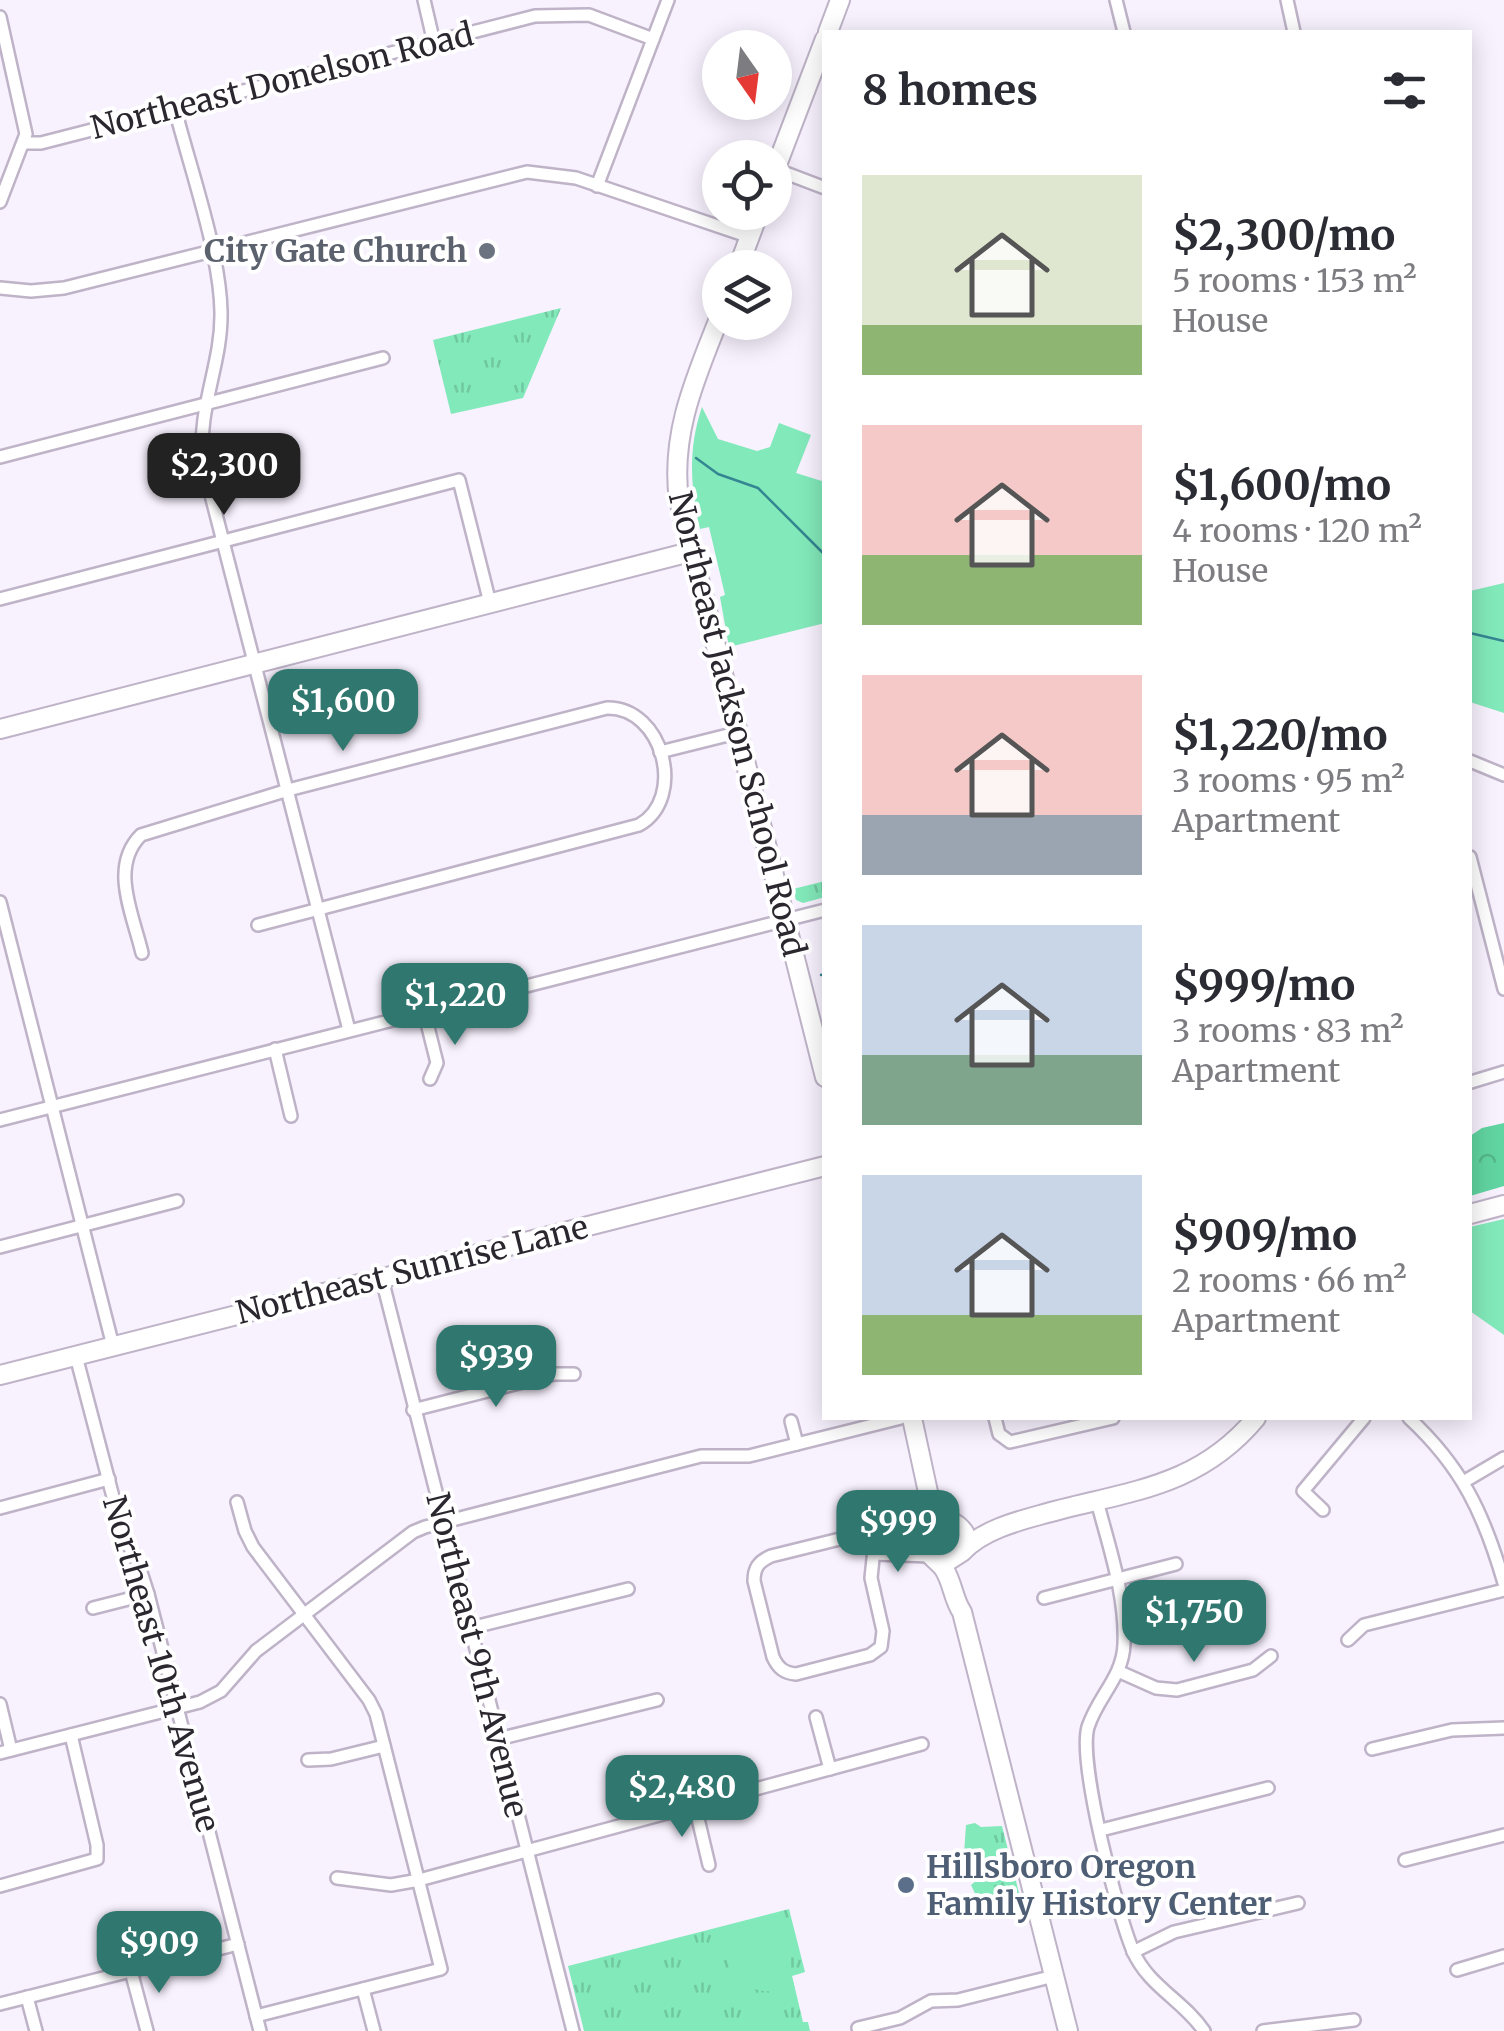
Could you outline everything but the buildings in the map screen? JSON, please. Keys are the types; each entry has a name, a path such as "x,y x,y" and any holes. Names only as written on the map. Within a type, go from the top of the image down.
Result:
{"street":[{"path":"424,0 434,43"},
{"path":"597,186 668,0"},
{"path":"829,30 840,0"},
{"path":"1116,0 1124,30"},
{"path":"1287,0 1294,30"},
{"name":"Northeast Donelson Road","path":"26,143 41,143 535,16 606,19 653,39"},
{"path":"0,17 26,125 26,143 0,202"},
{"path":"787,140 822,48"},
{"path":"175,108 218,275 221,317 204,404 203,464 348,1030"},
{"path":"0,288 32,292 64,288 508,174 559,174 750,237"},
{"path":"792,176 822,187"},
{"path":"745,250 753,230"},
{"name":"Northeast Jackson School Road","path":"711,340 686,406 676,446 678,500 822,1066"},
{"path":"0,457 383,358"},
{"path":"0,598 458,480 490,603"},
{"path":"0,730 690,552"},
{"path":"142,952 124,879 128,848 141,835 288,790 607,708 626,709 641,718 652,732 660,752 664,793 655,812 639,825 258,925"},
{"path":"660,752 736,733"},
{"path":"1472,762 1504,775"},
{"path":"1472,865 1504,990"},
{"path":"0,902 113,1346"},
{"path":"0,1120 822,911"},
{"path":"424,1012 437,1063 430,1079"},
{"path":"275,1049 292,1116"},
{"path":"1472,1082 1504,1072"},
{"name":"Northeast Sunrise Lane","path":"0,1375 822,1167"},
{"path":"0,1248 177,1202"},
{"path":"1472,1213 1504,1205"},
{"name":"Northeast 9th Avenue","path":"382,1279 573,2031"},
{"name":"Northeast 10th Avenue","path":"76,1356 124,1535 148,1594 260,2031"},
{"path":"413,1410 554,1374 574,1374"},
{"path":"0,1704 6,1751 200,1702 220,1691 256,1651 412,1532 701,1456 743,1456 893,1420"},
{"path":"912,1420 931,1506 924,1544 949,1578 962,1612 1068,2031"},
{"path":"996,1420 999,1434 1006,1441 1021,1441 1106,1420"},
{"path":"875,1554 912,1540 943,1519 973,1526 1012,1522 1192,1472 1228,1448 1254,1420"},
{"path":"1323,1510 1303,1490 1362,1420"},
{"path":"1348,1640 1364,1625 1504,1586 1484,1522 1465,1481 1411,1420"},
{"path":"791,1421 796,1444"},
{"path":"921,1454 931,1469 942,1503 966,1540 958,1568 966,1600 962,1612"},
{"path":"1465,1481 1504,1458"},
{"path":"0,1508 109,1479"},
{"path":"1097,1500 1124,1612 1124,1647 1120,1672 1098,1705 1088,1729 1088,1784 1133,1952 1155,1984 1204,2031"},
{"path":"237,1502 253,1547 369,1700 441,1969 256,2016"},
{"path":"875,1554 916,1553 948,1561 976,1540 1012,1522"},
{"path":"856,1535 871,1543 875,1554 870,1578 883,1631 877,1652 796,1674 781,1670 773,1657 754,1581 754,1570 760,1560 856,1535"},
{"path":"1044,1598 1176,1564"},
{"path":"470,1628 628,1589"},
{"path":"93,1608 148,1594"},
{"path":"1120,1672 1156,1688 1177,1690 1254,1670 1271,1656"},
{"path":"498,1739 657,1700"},
{"path":"816,1717 830,1769"},
{"path":"1372,1749 1458,1729 1504,1728"},
{"path":"0,1886 97,1858 98,1845 71,1736"},
{"path":"337,1878 391,1885 419,1880 922,1744"},
{"path":"308,1760 331,1759 384,1746"},
{"path":"1101,1830 1268,1788"},
{"path":"694,1806 709,1865"},
{"path":"1405,1860 1504,1835"},
{"path":"1133,1952 1174,1932 1298,1902"},
{"path":"0,2004 238,1944"},
{"path":"1457,1970 1504,1956"},
{"path":"131,1971 147,2031"},
{"path":"858,2028 900,2018 931,2001 958,2000 1054,1976"},
{"path":"363,1988 374,2031"},
{"path":"27,1997 36,2031"},
{"path":"1263,2031 1354,2020"}],"green space":[{"path":"561,308 523,398 451,414 433,340"},
{"path":"702,407 718,439 757,451 770,447 779,423 811,435 796,473 822,481 822,624 729,647 720,597 725,595 709,527 700,529 694,498 692,468"},
{"path":"1504,583 1504,713 1472,703 1472,591"},
{"path":"822,882 822,898 803,903 796,900 793,889"},
{"path":"1504,1123 1504,1186 1472,1195 1472,1135"},
{"path":"1504,1219 1504,1335 1472,1312 1472,1227"},
{"path":"945,1528 957,1540 945,1552 933,1540"},
{"path":"975,1823 981,1827 1002,1826 1019,1893 978,1900 971,1885 982,1876 982,1865 976,1857 964,1854 966,1825"},
{"path":"789,1909 805,1972 792,1976 803,2022 808,2022 810,2031 584,2031 568,1966"},
{"path":"772,1929 781,1933 795,1989 755,1989 737,1977 725,1955 721,1940"}],"waterway":[{"path":"696,458 718,474 758,488 822,552"},
{"path":"1472,633 1504,641"}],"place":[{"name":"City Gate Church","path":"487,251"},
{"name":"Hillsboro Oregon Family History Center","path":"906,1885"}]}
